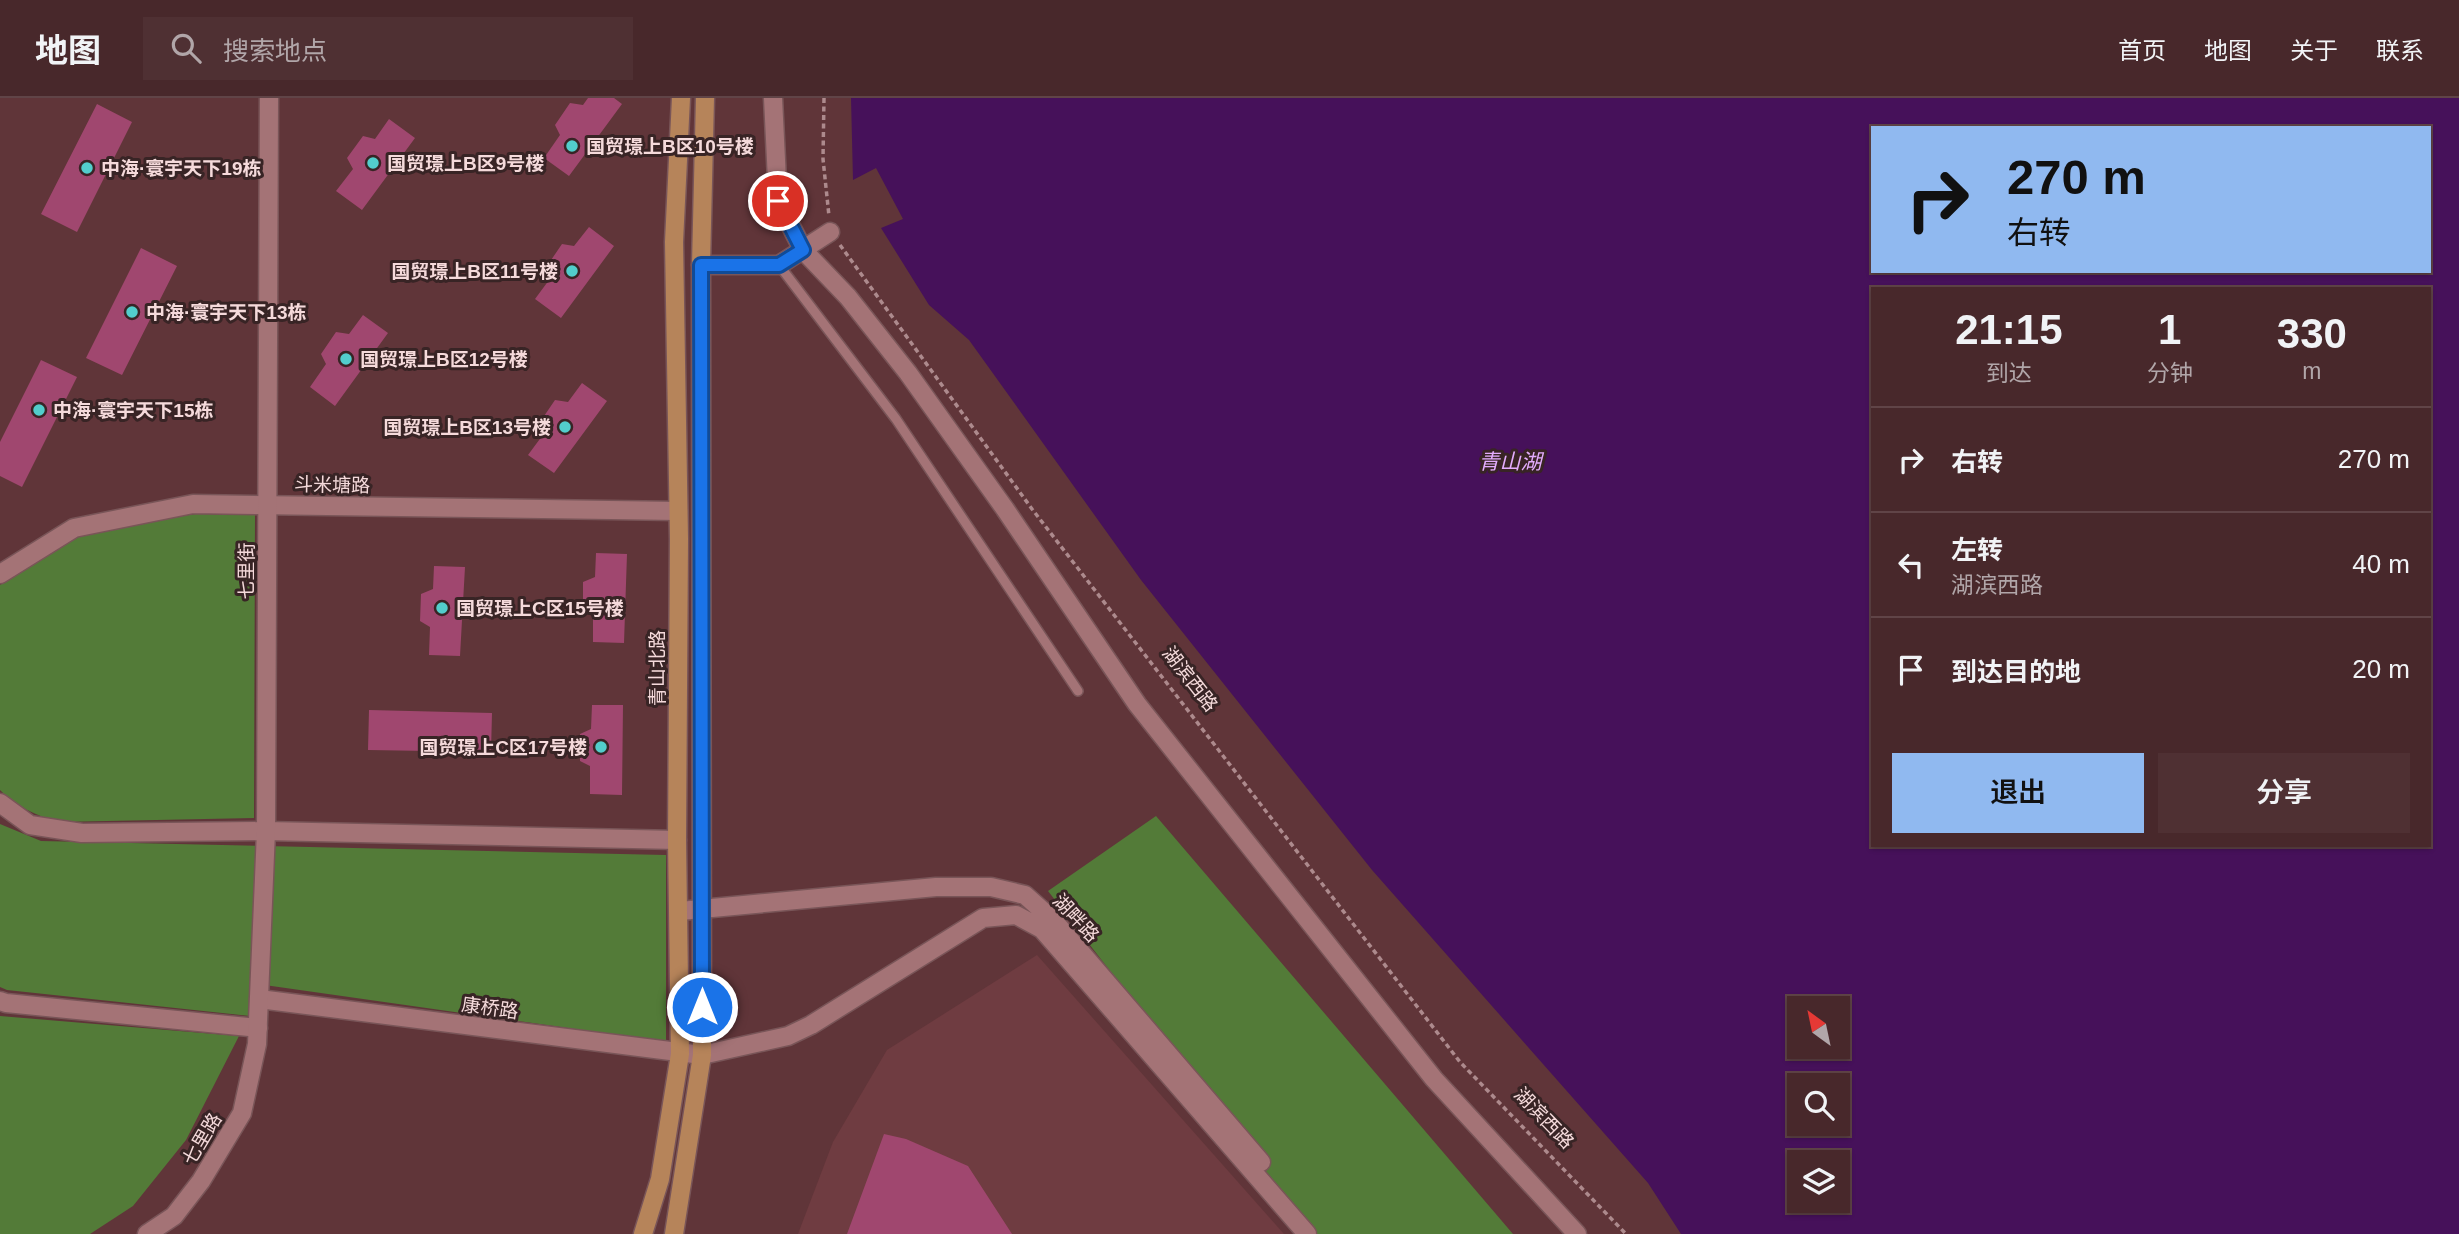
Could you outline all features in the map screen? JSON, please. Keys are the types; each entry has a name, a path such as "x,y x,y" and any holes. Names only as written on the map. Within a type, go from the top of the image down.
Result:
{"main road":[{"name":"青山北路","path":"643,1234 660,1180 680,1054 674,242 681,98"},
{"path":"674,1234 709,1054 702,909 701,265 705,98"}],"street":[{"name":"七里街","path":"258,1036 266,831 269,98"},
{"path":"774,98 778,201 803,250 848,297 908,373 1005,509 1137,704 1434,1079 1577,1234"},
{"path":"701,265 779,265 830,232"},
{"name":"斗米塘路","path":"0,574 74,528 193,504 678,511"},
{"path":"0,803 30,825 82,833 266,831 677,840"},
{"name":"湖畔路","path":"680,911 936,887 990,887 1025,895 1054,921 1322,1234"},
{"name":"湖畔路","path":"709,1054 788,1036 811,1025 983,918 1016,915 1042,929 1307,1234"},
{"name":"康桥路","path":"260,999 680,1054 709,1054"},
{"path":"0,1001 258,1036"},
{"name":"七里路","path":"147,1234 174,1216 201,1181 242,1113 258,1036"}],"lane":[{"path":"779,265 896,419 1078,691"}],"path":[{"path":"824,98 824,159 830,232"},
{"name":"湖滨西路","path":"830,232 1032,509 1461,1062 1626,1234"}],"shaded area":[{"path":"1037,955 1284,1234 798,1234 833,1142 887,1050"}],"green space":[{"path":"196,514 255,515 254,818 58,822 20,806 0,790 0,585 73,537 152,520"},
{"path":"1156,816 1513,1234 1314,1234 1048,891"},
{"path":"0,824 41,841 666,855 666,1042 250,983 250,1016 7,990 0,987"},
{"path":"0,1016 239,1036 186,1140 133,1206 90,1234 0,1234"}],"water":[{"name":"青山湖","path":"851,98 2459,98 2459,1234 1681,1234 1648,1183 1372,870 1141,580 969,340 929,305 881,228 903,219 876,168 853,180"}],"building":[{"name":"国贸璟上B区10号楼","path":"588,98 614,98 622,104 569,176 544,158 560,135 555,125 570,103 583,105"},
{"name":"中海·寰宇天下19栋","path":"97,104 132,122 77,232 41,214"},
{"name":"国贸璟上B区9号楼","path":"389,119 415,138 362,210 336,191 353,169 347,158 363,136 375,139"},
{"name":"国贸璟上B区11号楼","path":"589,227 614,246 561,318 535,299 552,276 547,266 562,244 574,246"},
{"name":"中海·寰宇天下13栋","path":"141,248 177,266 122,375 86,358"},
{"name":"国贸璟上B区12号楼","path":"363,315 388,333 335,406 310,387 326,364 321,354 336,332 349,334"},
{"name":"中海·寰宇天下15栋","path":"41,360 77,377 22,487 0,476 0,442"},
{"name":"国贸璟上B区13号楼","path":"582,383 607,401 554,473 528,455 545,432 540,422 555,400 568,402"},
{"path":"596,553 627,554 624,643 593,642 593,614 583,609 583,582 595,577"},
{"name":"国贸璟上C区15号楼","path":"434,566 465,567 460,656 429,655 430,627 420,621 421,594 433,589"},
{"name":"国贸璟上C区17号楼","path":"592,705 623,705 622,795 590,794 590,766 580,761 580,734 591,729"},
{"path":"369,710 492,713 491,752 368,750"},
{"path":"884,1134 906,1139 968,1166 1012,1234 847,1234"}],"place":[{"name":"国贸璟上B区10号楼","path":"572,146"},
{"name":"国贸璟上B区9号楼","path":"373,163"},
{"name":"中海·寰宇天下19栋","path":"87,168"},
{"name":"国贸璟上B区11号楼","path":"572,271"},
{"name":"中海·寰宇天下13栋","path":"132,312"},
{"name":"国贸璟上B区12号楼","path":"346,359"},
{"name":"中海·寰宇天下15栋","path":"39,410"},
{"name":"国贸璟上B区13号楼","path":"565,427"},
{"name":"国贸璟上C区15号楼","path":"442,608"},
{"name":"国贸璟上C区17号楼","path":"601,747"}],"route":[{"path":"702,1007 701,265 779,265 803,250 778,201"}]}
